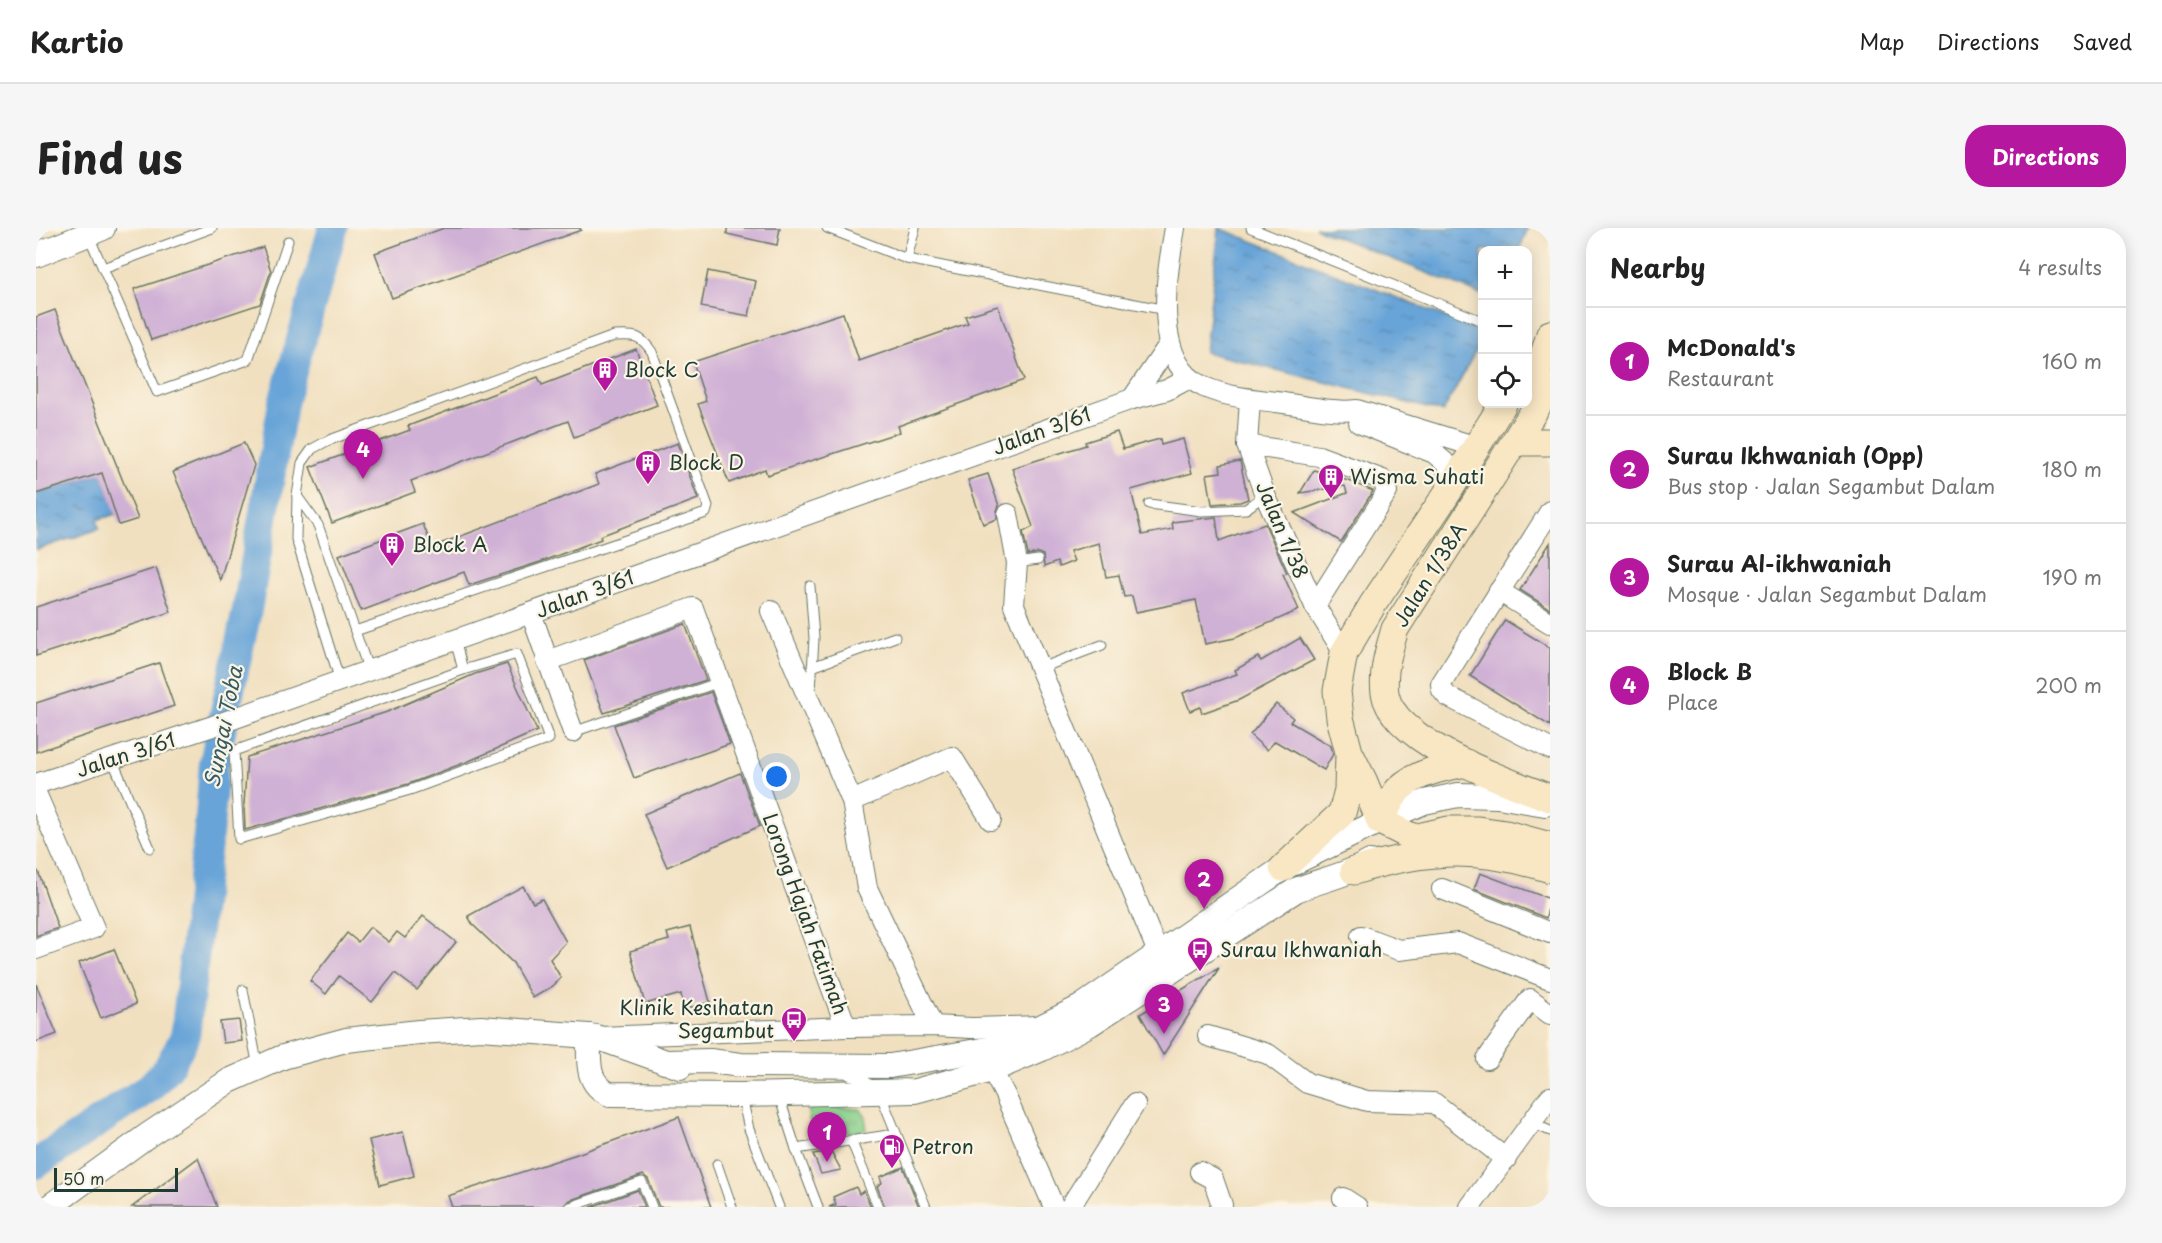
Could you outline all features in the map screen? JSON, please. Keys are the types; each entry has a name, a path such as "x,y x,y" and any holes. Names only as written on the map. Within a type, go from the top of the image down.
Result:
{"main road":[{"path":"1532,356 1550,327"},
{"path":"1449,491 1469,478 1479,468 1530,410 1550,334"},
{"path":"1530,410 1550,442"},
{"name":"Jalan 1/38A","path":"1380,821 1349,752 1341,718 1337,691 1344,653 1373,604 1477,447 1530,410"},
{"name":"Jalan 1/38A","path":"1530,410 1395,629 1385,669 1385,694 1392,712 1420,738 1494,777 1550,798"},
{"path":"1283,868 1342,813 1348,790 1349,752"},
{"path":"1466,763 1445,766 1409,781 1393,797 1380,821 1414,838 1449,830 1478,830 1506,834 1550,846"},
{"path":"1354,871 1390,860 1448,852 1506,857 1550,869"}],"street":[{"path":"1175,228 1168,270 1166,310 1170,343 1175,359 1190,378 1214,390 1250,399 1320,407 1342,412 1357,410 1477,447"},
{"path":"36,255 96,231"},
{"path":"1132,399 1170,343"},
{"name":"Jalan 3/61","path":"36,784 217,725 1132,399 1167,390 1190,378"},
{"name":"Jalan 1/38","path":"1250,399 1247,445 1265,495 1315,606 1344,653"},
{"path":"1342,412 1353,421 1434,453 1448,465 1449,491"},
{"path":"1247,445 1319,456 1383,480 1387,492 1315,606"},
{"path":"1550,511 1441,684 1447,696 1550,749"},
{"path":"1008,514 1017,563 1014,605 1159,955"},
{"path":"1499,591 1550,623"},
{"name":"Lorong Hajah Fatimah","path":"547,661 693,608 846,1027"},
{"path":"771,611 852,801 867,888 933,1026"},
{"path":"531,613 573,732"},
{"path":"852,801 951,757 991,820"},
{"path":"36,793 94,928 36,949"},
{"path":"665,1062 890,1066 1000,1047 1081,1006 1159,955 1283,868 1380,821 1424,802 1458,795 1498,796 1550,805"},
{"path":"592,1037 589,1058 592,1080 599,1089 610,1094 741,1095 915,1091 992,1070 1042,1049 1090,1024 1296,890 1323,879 1354,871 1414,838"},
{"path":"1442,889 1550,933"},
{"path":"1361,936 1399,950 1458,943 1550,979"},
{"path":"1487,1059 1530,999 1550,1014"},
{"path":"49,1207 148,1135 230,1081 283,1058 346,1040 481,1028 592,1037 846,1027 1041,1026"},
{"path":"1208,1036 1268,1054 1307,1083 1367,1101 1434,1102 1506,1158"},
{"path":"592,1037 729,1085 741,1095"},
{"path":"992,1070 1054,1207"},
{"path":"1470,1207 1506,1158 1541,1127 1550,1097"},
{"path":"1070,1207 1135,1104"},
{"path":"1200,1172 1213,1179 1222,1205 1220,1207"}],"lane":[{"path":"103,268 212,228"},
{"path":"827,228 908,259 1166,310"},
{"path":"908,259 915,228"},
{"path":"1251,228 1478,319"},
{"path":"96,231 103,268 157,392 248,360 288,241"},
{"path":"340,681 296,538 297,496 302,464 312,449 327,441 614,336 633,335 645,341 652,352 708,506 706,513 355,631"},
{"path":"1149,504 1202,511 1246,509 1265,495"},
{"path":"297,496 318,525 369,670"},
{"path":"1017,563 1038,560"},
{"path":"810,586 813,638 810,702"},
{"path":"812,667 895,637"},
{"path":"454,640 464,669"},
{"path":"1041,668 1102,645"},
{"path":"517,654 549,739 410,790 239,839 234,751 464,669 517,654"},
{"path":"573,732 720,682"},
{"path":"112,759 150,848"},
{"path":"243,990 259,1069"},
{"path":"794,1065 862,1078 880,1093 926,1207"},
{"path":"778,1094 818,1207"},
{"path":"741,1095 749,1129 779,1207"},
{"path":"796,1149 896,1134"},
{"path":"851,1140 878,1207"},
{"path":"717,1164 732,1207"},
{"path":"570,1207 642,1182 652,1207"}],"green space":[{"path":"811,1106 860,1109 866,1117 866,1129 860,1133 815,1130 809,1118"}],"water":[{"path":"1219,228 1478,329 1478,346 1443,412 1205,352"},
{"path":"1315,228 1528,228 1521,246 1478,246 1478,293"},
{"path":"102,473 116,514 97,520 99,529 36,550 36,494"}],"building":[{"path":"444,228 580,228 581,230 392,298 375,253"},
{"path":"727,228 780,228 777,245 727,234"},
{"path":"263,247 271,271 260,304 151,340 134,289"},
{"path":"708,271 756,281 749,316 701,307"},
{"path":"998,306 1024,380 898,426 900,432 767,475 765,469 729,483 698,404 706,401 693,362 843,313 859,361 968,323 965,316"},
{"path":"55,310 138,519 119,525 102,473 36,494 36,317"},
{"path":"636,349 657,405 574,437 568,421 411,481 415,492 332,523 310,467 410,430 408,426 538,377 542,385"},
{"path":"1117,432 1123,449 1160,439 1161,445 1183,439 1192,473 1131,490 1142,535 1173,529 1172,522 1216,517 1219,541 1265,524 1287,573 1283,574 1299,610 1235,638 1205,644 1196,600 1136,612 1132,596 1124,597 1119,575 1106,577 1099,543 1070,551 1074,561 1059,567 1057,562 1044,567 1043,555 1038,553 1028,555 1023,532 1033,527 1012,468 1086,445 1085,442"},
{"path":"244,443 254,465 220,580 173,472"},
{"path":"678,443 698,499 600,536 601,539 540,562 469,585 464,572 361,611 339,555 423,524 432,547 599,484 595,474"},
{"path":"1240,461 1248,499 1240,502 1212,504 1207,474 1221,472 1220,465"},
{"name":"Wisma Suhati","path":"1314,470 1373,491 1341,542 1294,513 1347,493 1345,486 1300,493"},
{"path":"988,474 999,506 997,519 983,524 968,480"},
{"path":"1550,543 1550,609 1520,590"},
{"path":"156,568 171,612 36,656 36,607"},
{"path":"1505,620 1550,648 1550,726 1470,676"},
{"path":"685,624 706,680 604,713 584,660"},
{"path":"1300,638 1314,660 1239,700 1202,713 1200,707 1190,711 1183,693 1237,674 1235,670 1258,657 1261,661"},
{"path":"159,663 174,706 36,752 36,703"},
{"path":"507,664 537,731 469,761 408,784 245,830 247,757 387,712 475,674"},
{"path":"711,692 730,744 634,778 614,725"},
{"path":"1276,704 1293,718 1290,722 1331,746 1333,754 1324,770 1275,741 1267,750 1250,735"},
{"path":"740,773 760,826 667,867 644,814"},
{"path":"36,871 38,871 58,928 36,936"},
{"path":"1480,873 1550,899 1546,918 1474,889"},
{"path":"523,886 533,903 542,899 566,942 550,959 561,978 553,986 533,998 513,963 473,925 468,916"},
{"path":"423,916 456,942 417,990 395,973 372,1002 339,976 326,994 310,981 347,933 358,942 370,927 389,942 397,932 405,938"},
{"path":"690,927 710,1002 684,1009 681,994 645,1004 630,951 669,940 667,933"},
{"path":"114,949 136,1004 101,1018 79,963"},
{"path":"1219,968 1163,1055 1140,1014"},
{"path":"36,984 57,1034 36,1042"},
{"path":"239,1020 242,1041 223,1043 220,1022"},
{"path":"679,1117 711,1207 659,1207 648,1179 643,1175 568,1201 563,1207 452,1207 448,1196 577,1154"},
{"path":"403,1132 414,1176 380,1185 369,1140"},
{"path":"831,1151 841,1170 821,1174 813,1154"},
{"path":"198,1158 217,1207 132,1207"},
{"path":"903,1167 919,1207 885,1207 877,1186 882,1183 880,1177"},
{"path":"856,1187 859,1194 864,1191 871,1207 829,1207 836,1204 833,1197"},
{"path":"638,1190 645,1207 591,1207"}],"waterway":[{"name":"Sungai Toba","path":"36,1164 149,1088 168,1068 185,1037 214,763 247,610 283,403 333,228"}],"place":[{"name":"Block C","path":"605,393"},
{"name":"Block B","path":"363,479"},
{"name":"Block D","path":"648,486"},
{"name":"Wisma Suhati","path":"1331,500"},
{"name":"Block A","path":"392,568"},
{"name":"Surau Ikhwaniah (Opp)","path":"1204,909"},
{"name":"Surau Ikhwaniah","path":"1200,973"},
{"name":"Surau Al-ikhwaniah","path":"1164,1034"},
{"name":"Klinik Kesihatan Segambut","path":"794,1043"},
{"name":"McDonald's","path":"827,1162"},
{"name":"Petron","path":"892,1170"}]}
